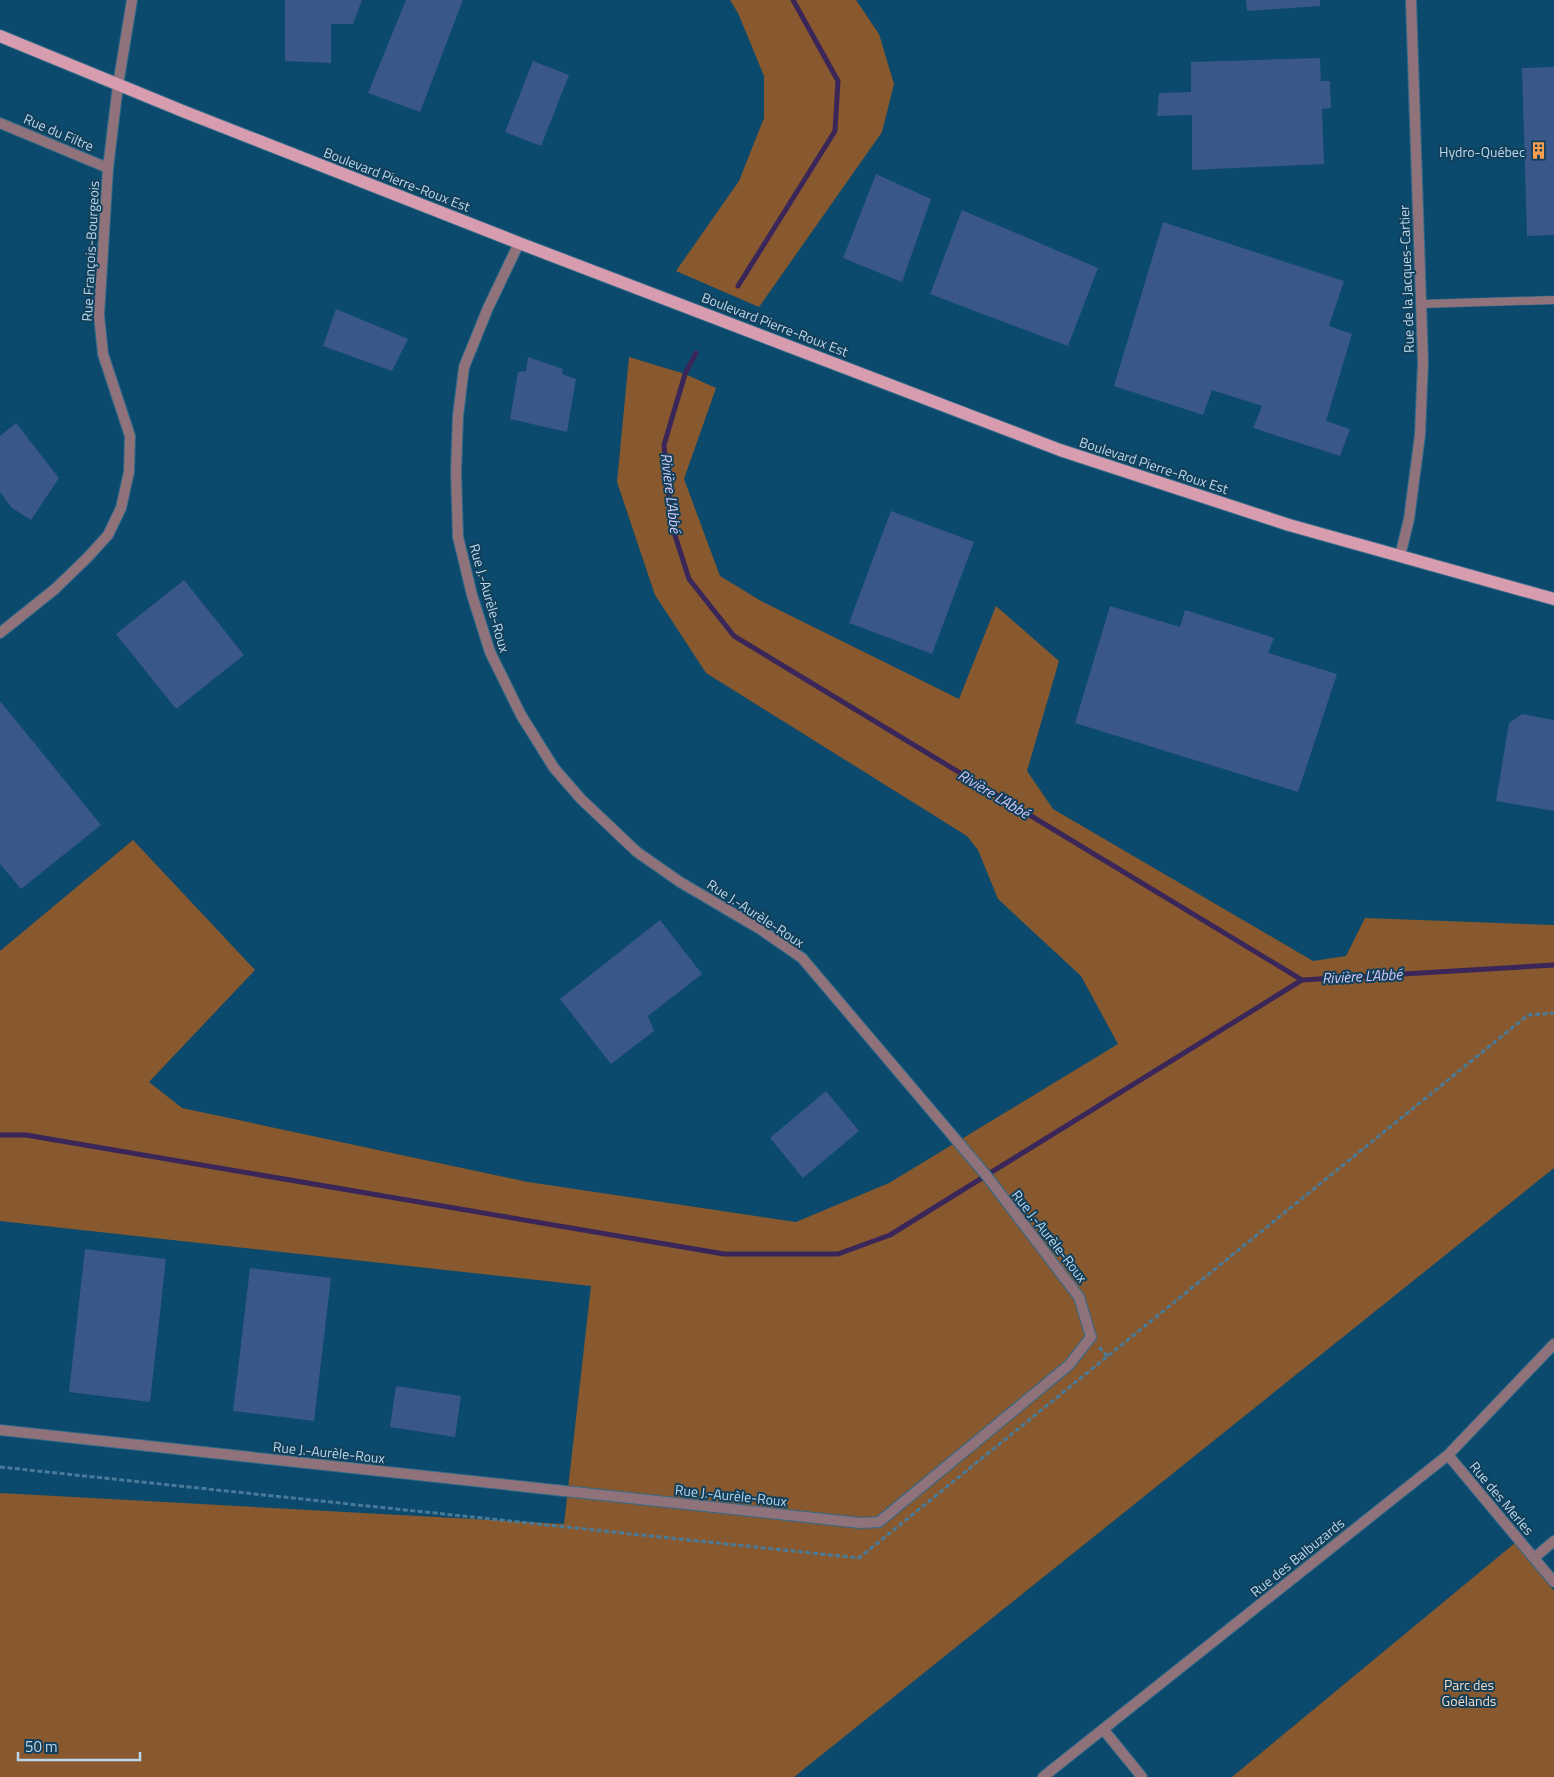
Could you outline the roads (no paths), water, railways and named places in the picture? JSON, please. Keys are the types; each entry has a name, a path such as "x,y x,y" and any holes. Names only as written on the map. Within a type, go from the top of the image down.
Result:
{"main road":[{"name":"Boulevard Pierre-Roux Est","path":"0,36 118,85 519,243 1060,450 1289,525 1554,599"}],"street":[{"name":"Rue François-Bourgeois","path":"0,633 55,589 88,557 108,534 120,508 129,472 130,436 103,354 99,315 108,168 118,85 132,0"},
{"name":"Rue de la Jacques-Cartier","path":"1400,556 1409,518 1420,435 1423,362 1411,0"},
{"name":"Rue du Filtre","path":"0,123 108,168"},
{"name":"Rue J.-Aurèle-Roux","path":"0,1430 851,1522 879,1522 1069,1365 1091,1337 1079,1296 986,1176 802,958 760,929 680,882 637,852 593,811 559,774 521,715 490,652 472,595 458,538 456,472 458,416 464,367 488,308 519,243"},
{"name":"Rue des Balbuzards","path":"1043,1777 1448,1455 1554,1344"},
{"name":"Rue des Merles","path":"1448,1455 1554,1582"},
{"path":"1534,1558 1554,1541"},
{"path":"1103,1729 1142,1777"}],"lane":[{"path":"1421,304 1554,300"}],"waterway":[{"name":"Rivière L'Abbé","path":"738,286 835,131 838,81 793,0"},
{"name":"Rivière L'Abbé","path":"696,353 685,374 664,445 672,526 689,579 734,636 1302,980 1554,965"},
{"path":"0,1135 26,1135 724,1254 838,1254 890,1235 1302,980"}],"place":[{"name":"Hydro-Québec","path":"1539,151"}],"park label":[{"name":"Parc des Goélands","path":"1469,1692"}]}
